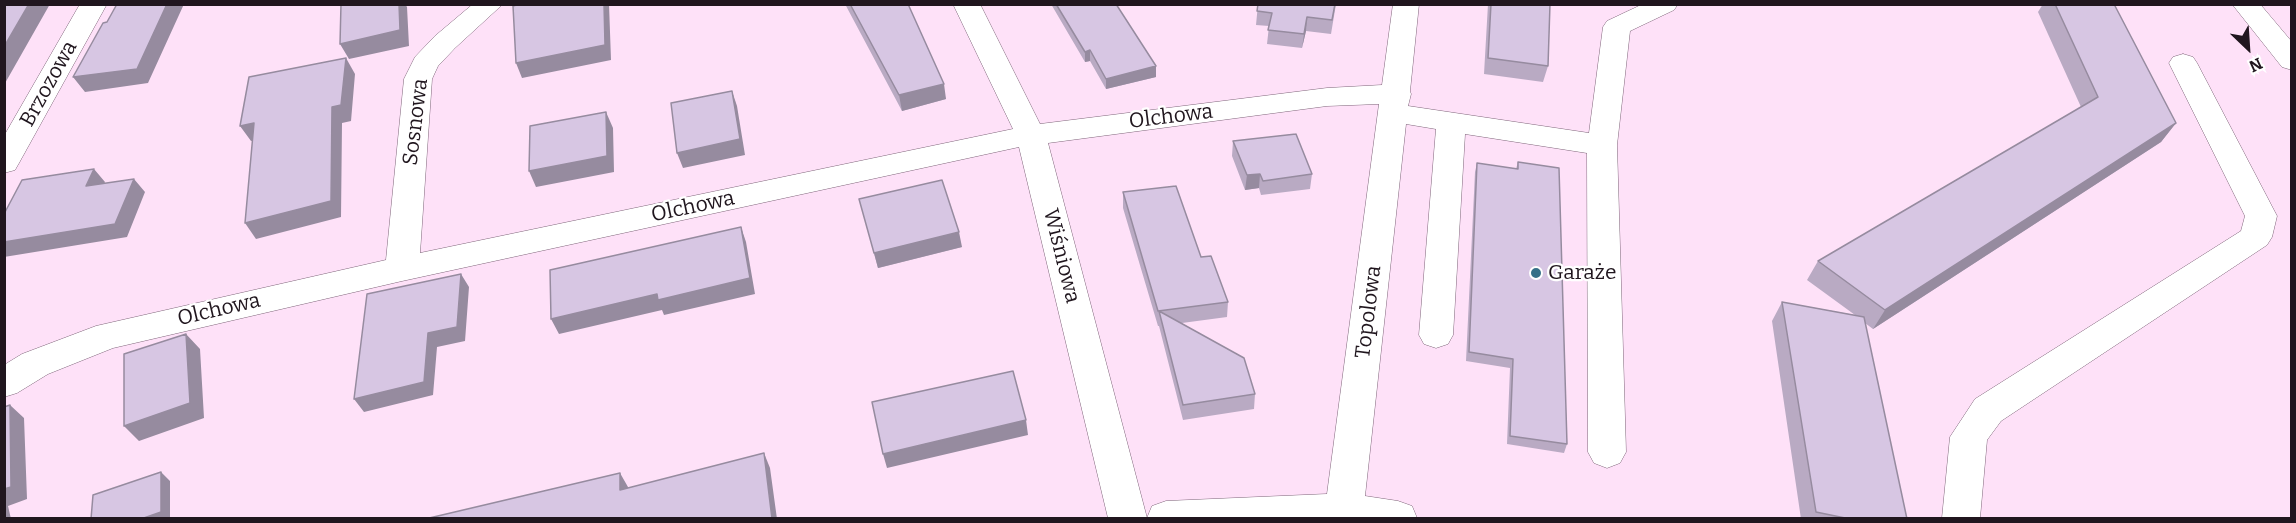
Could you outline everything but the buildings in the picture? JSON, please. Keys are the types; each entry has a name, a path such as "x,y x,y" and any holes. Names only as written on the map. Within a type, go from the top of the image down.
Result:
{"street":[{"name":"Brzozowa","path":"4,163 94,4"},
{"name":"Sosnowa","path":"402,269 418,80 425,63 445,42 490,4"},
{"name":"Wiśniowa","path":"966,4 1031,135 1127,519"},
{"name":"Topolowa","path":"1344,510 1396,104 1406,4"},
{"path":"1607,452 1602,145 1617,27 1665,4"},
{"path":"2245,4 2292,61"},
{"path":"2264,27 2292,45"},
{"path":"1961,519 1969,437 1988,410 2256,237 2262,216 2183,63"},
{"name":"Olchowa","path":"4,383 35,364 108,336 402,269 1031,135 1327,97 1396,104"},
{"path":"1396,104 1451,121 1602,145"},
{"path":"1436,335 1451,121"},
{"path":"1166,519 1344,510 1398,519"}],"place":[{"name":"Garaże","path":"1536,273"}]}
